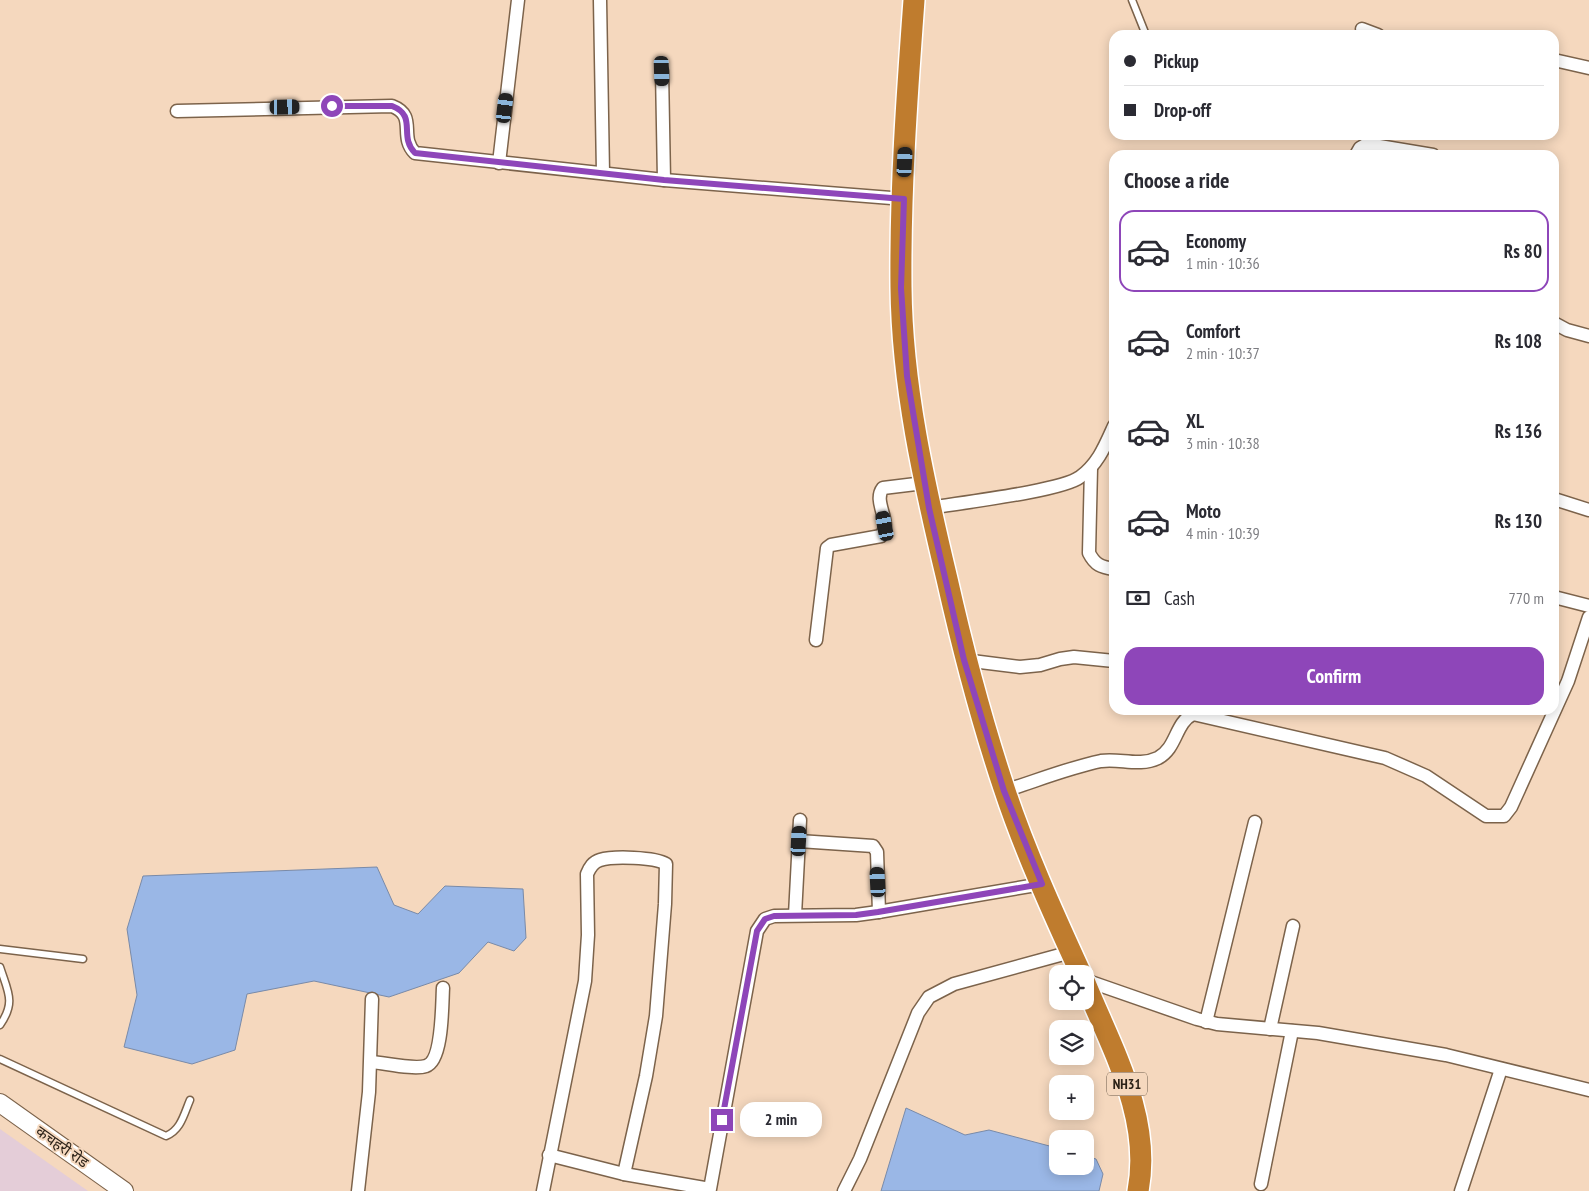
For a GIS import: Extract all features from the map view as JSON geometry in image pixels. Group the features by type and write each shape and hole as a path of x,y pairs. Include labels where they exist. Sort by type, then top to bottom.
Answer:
{"highway":[{"path":"914,0 901,288 907,376 924,483 964,660 1004,791 1077,965"},
{"name":"NH31","path":"1094,1004 1125,1079 1135,1111 1142,1152 1138,1191"}],"main road":[{"name":"कचहरी रोड","path":"0,1103 124,1191"}],"street":[{"path":"499,163 518,0"},
{"path":"600,0 603,174"},
{"path":"1559,61 1589,68"},
{"path":"662,71 664,180"},
{"path":"177,111 392,106 401,109 406,115 409,147 415,153 664,180 904,199"},
{"path":"1359,150 1367,144 1402,150"},
{"path":"1559,326 1566,330 1589,336"},
{"path":"929,508 1066,484 1091,468 1098,459 1109,436"},
{"path":"1091,468 1089,553 1093,562 1101,567 1109,568"},
{"path":"816,640 827,548 831,545 881,536 885,532 879,496 883,488 924,483"},
{"path":"1559,501 1589,510"},
{"path":"1559,598 1589,606"},
{"path":"1559,693 1589,617"},
{"path":"964,660 1020,667 1040,665 1074,657 1109,660"},
{"path":"1004,791 1102,761 1137,763 1157,758 1167,752 1187,718 1192,715"},
{"path":"1197,715 1384,758 1426,776 1486,816 1494,818 1504,816 1511,807 1550,715"},
{"path":"795,916 800,820"},
{"path":"1206,1022 1255,822"},
{"path":"799,841 872,846 877,852 879,912"},
{"path":"543,1191 585,981 588,935 587,874 591,866 599,860 660,860 666,864 666,873 656,1016 646,1076 624,1174"},
{"path":"549,1155 624,1174 711,1190 757,931 765,919 774,916 856,915 1042,884"},
{"path":"1270,1029 1293,926"},
{"path":"844,1191 860,1159 918,1013 930,997 954,984 1071,952"},
{"path":"1094,985 1206,1022 1337,1036 1446,1055 1589,1090"},
{"path":"372,1062 415,1066 426,1066 432,1062 439,1042 443,988"},
{"path":"358,1191 372,1062 372,999"},
{"path":"1261,1184 1292,1031"},
{"path":"1461,1191 1501,1069"}],"lane":[{"path":"1132,0 1144,30"},
{"path":"0,949 82,959"},
{"path":"0,967 11,1001 9,1009 0,1025"},
{"path":"0,1059 166,1136 173,1133 180,1125 190,1100"}],"shaded area":[{"path":"0,1129 88,1191 0,1191"}],"water":[{"path":"377,867 394,905 418,914 445,886 523,889 526,938 514,951 488,942 459,973 389,997 314,981 247,994 235,1050 192,1064 124,1047 137,995 127,929 143,876"},
{"path":"906,1108 965,1135 989,1130 1049,1146 1049,1175 1094,1175 1094,1158 1103,1174 1099,1191 881,1191"}],"route":[{"path":"332,106 382,105 401,109 406,115 409,147 415,153 664,180 904,199 901,288 907,376 914,429 929,508 964,660 1004,791 1042,884 856,915 774,916 765,919 757,931 722,1120"}]}
